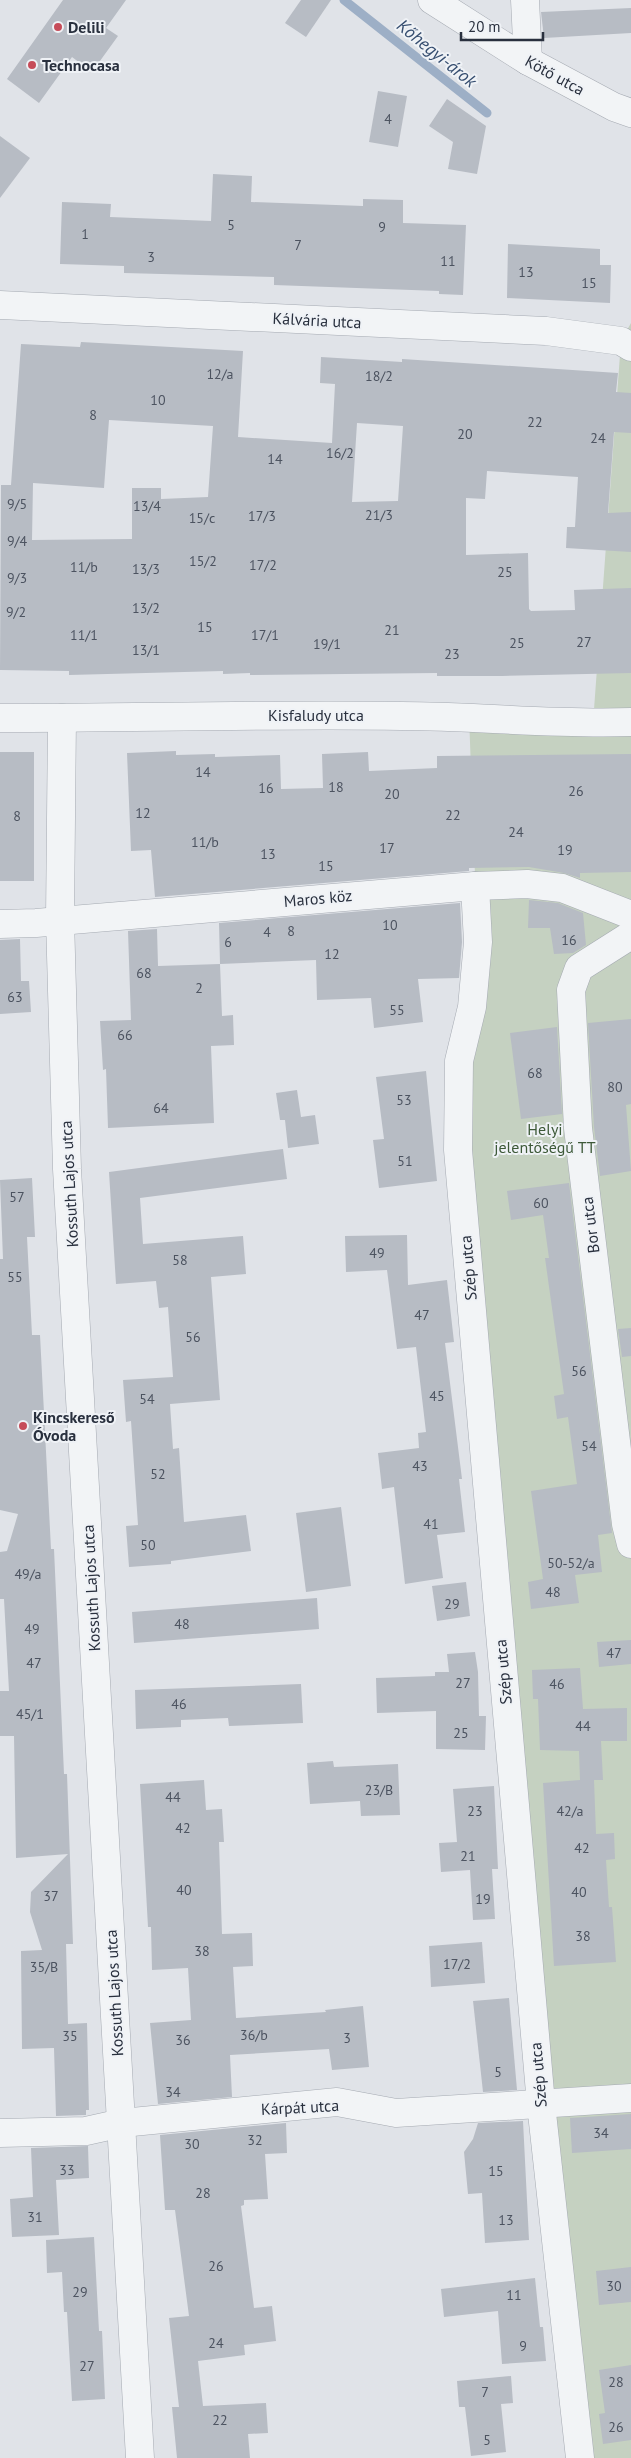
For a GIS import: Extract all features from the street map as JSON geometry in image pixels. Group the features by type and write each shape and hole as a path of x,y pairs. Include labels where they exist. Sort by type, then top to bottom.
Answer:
{"street":[{"name":"Kötő utca","path":"432,0 528,61 614,107 631,113"},
{"path":"525,0 528,61"},
{"name":"Kálvária utca","path":"0,306 546,331 621,341 631,347"},
{"name":"Kisfaludy utca","path":"0,718 291,714 469,716 593,724 631,722"},
{"name":"Kossuth Lajos utca","path":"62,718 60,919 68,1179 140,2458"},
{"name":"Maros köz","path":"0,924 475,886 527,884 562,888 631,915"},
{"name":"Szép utca","path":"475,886 478,942 472,1008 459,1061 458,1150 541,2104 580,2458"},
{"name":"Bor utca","path":"631,934 579,968 571,990 578,1128 626,1524 631,1544"},
{"name":"Kárpát utca","path":"0,2133 86,2131 122,2123 337,2102 396,2113 631,2098"}],"green space":[{"name":"Helyi jelentőségű TT","path":"631,323 631,2458 580,2458 458,1150 476,901 469,716 593,723 621,341"}],"building":[{"path":"63,0 126,0 106,28 118,36 92,72 72,57 39,103 7,79"},
{"path":"301,0 331,0 306,37 285,23"},
{"path":"631,8 631,33 544,38 541,12"},
{"path":"378,91 407,96 398,147 369,142"},
{"path":"447,99 486,126 477,174 448,169 453,142 429,126"},
{"path":"0,136 30,158 0,198"},
{"path":"213,174 252,176 251,202 363,206 363,199 403,200 403,223 466,225 463,295 439,294 439,291 274,285 274,277 124,273 124,266 60,264 62,202 111,204 110,217 211,221"},
{"path":"508,244 600,249 600,265 611,265 610,303 507,298"},
{"path":"81,342 243,351 238,437 332,443 335,384 320,383 321,357 402,362 402,359 618,373 616,392 631,393 631,433 614,432 608,513 631,512 631,552 566,548 567,527 575,527 578,477 487,471 485,499 466,498 466,555 528,553 529,609 531,611 575,610 574,590 631,588 631,673 437,676 437,673 250,675 250,673 223,674 223,671 69,675 69,671 0,670 1,485 11,485 21,344 80,347","holes":["109,420 213,426 208,497 161,499 161,488 132,488 132,539 32,540 33,483 104,488","357,423 403,426 398,501 352,502"]},
{"path":"176,751 176,755 215,754 215,757 280,755 281,789 323,788 322,754 368,752 369,771 437,768 437,756 631,754 631,872 580,873 580,878 564,873 529,867 469,868 469,871 155,897 151,850 131,851 127,753"},
{"path":"0,752 34,752 34,881 0,881"},
{"path":"529,900 558,903 583,913 586,945 573,953 554,954 550,928 528,928"},
{"path":"460,903 462,942 459,978 418,979 423,1022 374,1028 371,998 317,1000 316,960 220,964 219,923"},
{"path":"157,929 158,966 220,964 222,1016 233,1015 234,1045 211,1046 214,1123 108,1128 106,1069 103,1070 100,1021 131,1020 128,931"},
{"path":"20,939 21,981 29,981 31,1012 0,1014 0,940"},
{"path":"631,1019 631,1104 626,1105 631,1171 600,1176 594,1127 588,1023"},
{"path":"557,1027 562,1114 521,1119 510,1033"},
{"path":"426,1071 437,1181 379,1188 373,1140 384,1139 376,1077"},
{"path":"297,1090 301,1117 315,1115 319,1144 288,1148 285,1120 280,1120 276,1093"},
{"path":"283,1149 287,1179 140,1198 143,1244 243,1236 246,1274 211,1277 220,1400 170,1404 173,1449 179,1448 184,1522 246,1515 251,1551 171,1561 171,1564 129,1567 126,1526 138,1525 131,1421 126,1422 123,1380 173,1377 168,1307 159,1308 156,1281 116,1284 109,1172"},
{"path":"32,1178 35,1237 27,1237 32,1335 40,1335 51,1549 54,1549 64,1774 67,1774 73,1944 66,1944 68,2024 87,2023 89,2110 86,2110 86,2115 56,2116 54,2048 22,2049 21,1951 42,1950 30,1912 31,1892 68,1854 16,1858 14,1736 0,1736 0,1691 9,1691 4,1599 0,1599 0,1552 7,1551 18,1514 0,1510 0,1259 3,1259 0,1180"},
{"path":"569,1183 612,1533 598,1535 602,1572 575,1575 579,1603 531,1609 528,1582 543,1579 531,1491 577,1484 568,1417 557,1419 554,1396 564,1394 545,1258 549,1258 543,1215 511,1220 507,1191"},
{"path":"407,1235 408,1285 447,1280 454,1342 445,1343 462,1479 459,1479 465,1532 437,1535 443,1578 405,1584 394,1487 382,1489 378,1453 419,1448 418,1433 426,1432 416,1347 397,1349 387,1270 346,1272 345,1236"},
{"path":"631,1328 631,1356 622,1357 618,1329"},
{"path":"341,1507 351,1586 306,1592 296,1513"},
{"path":"466,1582 470,1616 437,1621 432,1586"},
{"path":"317,1598 319,1629 134,1643 132,1612"},
{"path":"631,1640 631,1664 599,1667 597,1642"},
{"path":"475,1652 478,1672 479,1716 486,1716 485,1750 436,1749 436,1711 377,1713 376,1678 435,1676 435,1672 449,1672 447,1654"},
{"path":"580,1668 583,1709 627,1708 627,1741 601,1741 603,1780 594,1780 596,1834 614,1833 615,1859 606,1860 609,1907 612,1907 616,1962 554,1966 543,1783 580,1780 579,1751 540,1750 538,1699 533,1699 532,1670"},
{"path":"301,1684 303,1723 229,1726 228,1718 181,1720 181,1727 136,1729 135,1690"},
{"path":"333,1761 334,1767 398,1764 400,1815 361,1816 360,1801 310,1804 307,1763"},
{"path":"204,1780 206,1810 222,1809 224,1842 219,1842 222,1934 252,1933 253,1966 233,1967 236,2018 326,2012 325,2010 363,2006 369,2067 332,2070 329,2049 230,2055 232,2097 158,2104 150,2023 191,2020 188,1968 152,1970 151,1927 148,1927 140,1784"},
{"path":"494,1786 498,1869 492,1869 495,1919 473,1920 470,1870 441,1872 439,1843 457,1842 453,1789"},
{"path":"482,1942 485,1983 431,1987 429,1946"},
{"path":"509,1998 517,2090 483,2092 473,2001"},
{"path":"631,2114 631,2149 572,2153 570,2118"},
{"path":"523,2121 529,2240 485,2243 482,2193 468,2194 464,2152 473,2139 478,2123"},
{"path":"286,2123 287,2153 265,2154 268,2199 244,2200 244,2205 241,2206 254,2308 272,2306 276,2341 244,2345 245,2355 198,2361 203,2406 266,2403 268,2433 248,2434 250,2458 177,2458 172,2407 179,2407 169,2318 189,2316 175,2210 165,2210 160,2135"},
{"path":"88,2146 89,2178 56,2180 59,2235 12,2237 10,2199 33,2197 31,2148"},
{"path":"94,2237 99,2331 102,2331 105,2399 72,2401 67,2312 64,2312 62,2272 47,2273 46,2240"},
{"path":"631,2267 631,2302 599,2305 596,2271"},
{"path":"535,2278 546,2361 502,2364 498,2311 444,2317 441,2289"},
{"path":"631,2365 631,2440 603,2444 599,2414 605,2413 599,2370"},
{"path":"511,2376 513,2403 501,2404 506,2452 471,2456 465,2407 459,2407 457,2381"}],"waterway":[{"name":"Kőhegyi-árok","path":"344,0 487,113"}],"place":[{"name":"Delili","path":"58,27"},
{"name":"Technocasa","path":"32,65"},
{"name":"Kincskereső Óvoda","path":"23,1426"}]}
